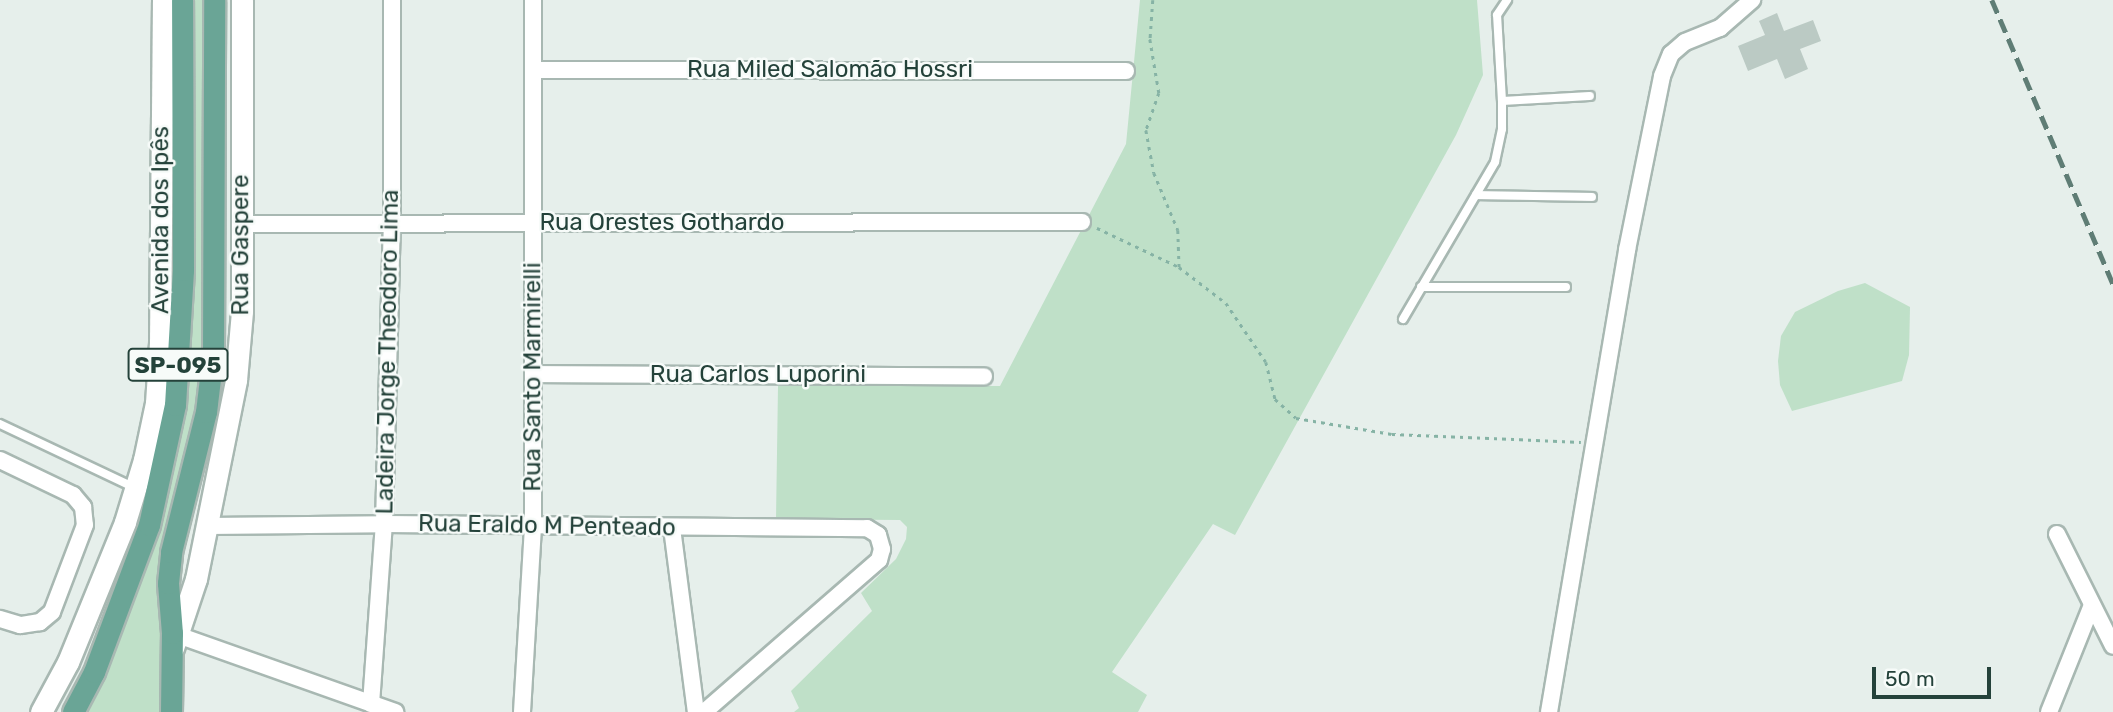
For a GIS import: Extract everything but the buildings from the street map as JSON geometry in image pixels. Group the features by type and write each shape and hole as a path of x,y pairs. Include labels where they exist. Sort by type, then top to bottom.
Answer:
{"main road":[{"name":"SP-095","path":"73,712 99,659 149,525 175,405 183,271 182,0"},
{"name":"SP-095","path":"172,712 174,639 168,583 171,552 174,529 189,487 206,412 213,353 214,0"}],"street":[{"name":"Avenida dos Ipês","path":"41,712 68,663 86,621 135,488 156,403 160,343 163,0"},
{"name":"Rua Gaspere","path":"174,639 196,579 236,380 242,311 242,0"},
{"name":"Ladeira Jorge Theodoro Lima","path":"371,704 384,524 392,224 392,0"},
{"name":"Rua Santo Marmirelli","path":"522,712 533,527 533,0"},
{"path":"1549,712 1627,250 1662,75 1671,54 1685,42 1720,28 1752,0"},
{"name":"Rua Miled Salomão Hossri","path":"533,70 1126,71"},
{"name":"Rua Orestes Gothardo","path":"241,224 1082,222"},
{"name":"Rua Carlos Luporini","path":"533,374 984,376"},
{"path":"0,460 73,495 83,507 85,525 52,612 40,622 20,625 0,619"},
{"name":"Rua Eraldo M Penteado","path":"207,526 384,524 867,528 881,541 879,560 704,712"},
{"path":"672,528 696,712"},
{"path":"2057,534 2113,646"},
{"path":"2049,712 2092,605"},
{"path":"174,639 395,712"}],"lane":[{"path":"1403,319 1495,162 1502,129 1503,101 1497,15 1507,0"},
{"path":"1503,101 1590,96"},
{"path":"1476,195 1592,197"},
{"path":"1421,287 1566,287"},
{"path":"0,424 135,488"}],"path":[{"path":"1153,0 1150,40 1159,93 1146,131 1154,173 1178,230 1179,267"},
{"path":"1082,222 1179,267 1226,303 1265,362 1275,399 1296,418 1392,433 1594,443"}],"green space":[{"path":"192,0 204,0 202,374 180,482 162,539 159,712 85,712 109,663 145,569 172,481 180,442 191,327"},
{"path":"1140,0 1477,0 1483,75 1456,135 1235,535 1213,524 1112,672 1147,695 1138,712 794,712 799,708 791,691 872,611 861,593 896,559 906,539 907,527 900,520 776,519 778,386 1000,386 1126,144"},
{"path":"1865,283 1910,307 1909,355 1902,381 1792,411 1780,385 1778,361 1781,336 1795,312 1838,291"}],"railway":[{"path":"1992,0 2113,284"}]}
